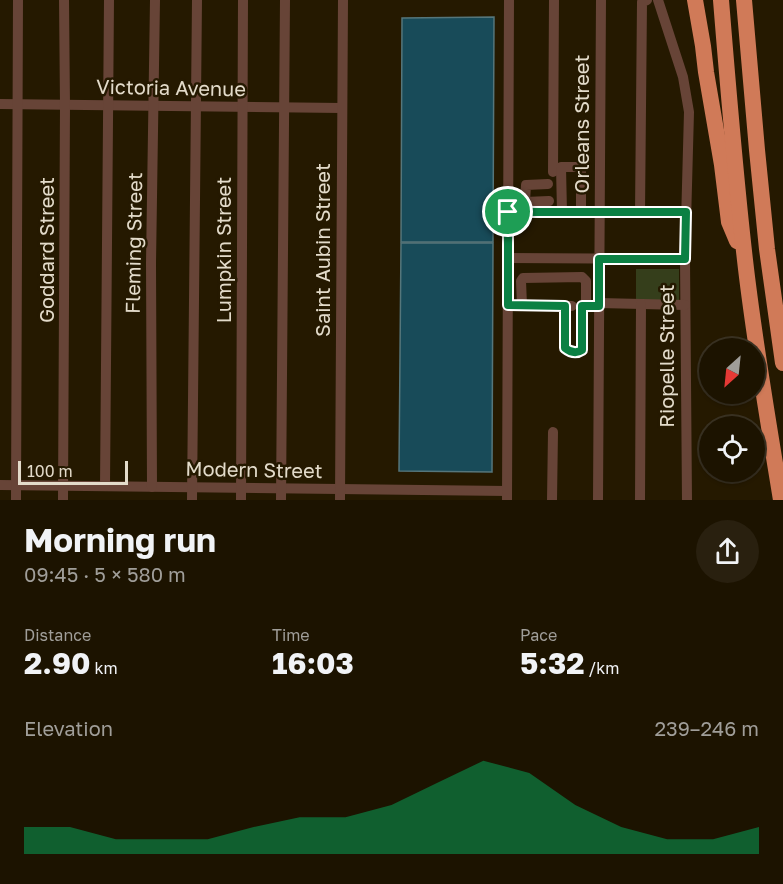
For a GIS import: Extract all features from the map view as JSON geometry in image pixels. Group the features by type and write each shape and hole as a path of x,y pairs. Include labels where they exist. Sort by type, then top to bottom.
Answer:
{"highway":[{"path":"688,0 706,72 729,222 745,262"},
{"path":"695,0 704,46 706,72"},
{"path":"721,0 745,262 780,493"},
{"path":"745,7 756,150 783,363"}],"street":[{"path":"16,500 18,0"},
{"name":"Goddard Street","path":"63,500 64,0"},
{"path":"105,486 109,0"},
{"name":"Fleming Street","path":"152,487 151,263 155,0"},
{"path":"192,500 197,0"},
{"name":"Lumpkin Street","path":"241,500 243,0"},
{"path":"282,500 285,0"},
{"name":"Saint Aubin Street","path":"340,494 343,0"},
{"path":"507,495 509,0"},
{"path":"553,172 554,0"},
{"name":"Orleans Street","path":"598,500 601,0"},
{"path":"640,212 642,2 647,0"},
{"name":"Riopelle Street","path":"658,0 683,77 690,123 685,259 687,500"},
{"name":"Victoria Avenue","path":"0,104 342,108"},
{"path":"562,212 561,167 581,167 581,212"},
{"path":"524,207 526,185 548,184"},
{"path":"508,212 549,201"},
{"path":"524,207 562,212 686,212"},
{"path":"508,258 685,259"},
{"path":"522,305 521,281 523,278 582,277 586,281 582,350 579,352 570,352 565,348 565,306"},
{"path":"640,500 641,304"},
{"path":"508,305 685,305"},
{"path":"552,500 553,432"},
{"name":"Modern Street","path":"0,485 282,488 340,494 507,495"}],"green space":[{"path":"636,269 679,269 679,304 636,304"}],"water":[{"path":"494,17 493,242 401,242 402,18"},
{"path":"401,243 493,243 492,472 399,471"}],"route":[{"path":"508,212 686,212 685,259 599,259 599,306 582,306 582,350 570,352 565,348 565,306 508,305 508,212"}]}
